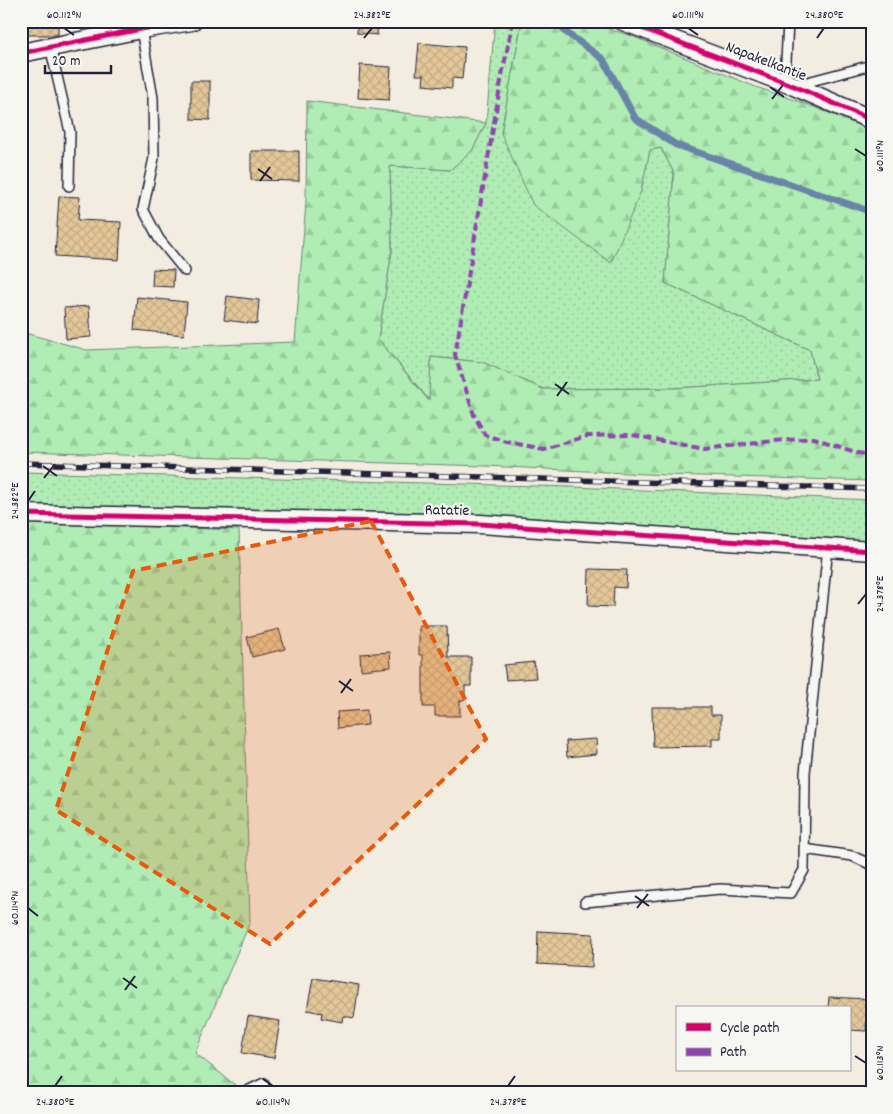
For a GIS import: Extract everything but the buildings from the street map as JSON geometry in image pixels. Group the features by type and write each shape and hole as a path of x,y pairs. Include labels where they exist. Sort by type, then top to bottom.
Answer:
{"street":[{"path":"21,53 50,46 192,21"},
{"name":"Napakelkantie","path":"625,22 789,84 872,120"},
{"name":"Ratatie","path":"21,514 480,524 872,551"}],"lane":[{"path":"788,21 789,84 872,65"},
{"path":"141,29 153,98 154,158 143,209 159,239 184,271"},
{"path":"50,46 70,132 69,186"},
{"path":"585,902 720,889 791,893 804,870 805,772 828,547"},
{"path":"804,849 852,856 872,865"},
{"path":"242,1093 264,1083"}],"highlighted area":[{"path":"371,521 486,739 270,944 56,810 133,571"}],"green space":[{"path":"495,21 522,21 501,133 641,191 650,150 661,148 674,173 665,283 810,350 817,379 677,388 543,389 482,362 431,357 430,401 378,339 392,250 390,166 450,170 472,151 486,123"},
{"path":"522,21 582,21 632,36 756,87 801,102 872,130 872,481 666,475 486,466 21,452 21,332 87,350 295,342 306,202 307,101 486,123 472,151 450,170 390,166 392,250 378,339 429,401 431,357 482,362 543,389 677,388 817,379 810,350 665,283 674,173 661,148 650,150 641,191 611,263 533,205 501,133"},
{"path":"21,472 573,487 872,500 872,546 21,511"},
{"path":"21,522 239,530 250,922 195,1053 245,1093 21,1093"}],"waterway":[{"path":"561,21 564,31 603,59 635,118 676,145 872,212"}],"railway":[{"path":"21,463 872,489"}],"marked path":[{"path":"513,21 502,75 455,355 474,415 485,435 507,442 544,449 587,436 632,435 704,449 814,438 858,453 872,455"}],"cycle path":[{"path":"21,53 141,29 192,21"},
{"path":"623,21 794,86 872,120"},
{"path":"21,514 480,524 872,551"}]}
